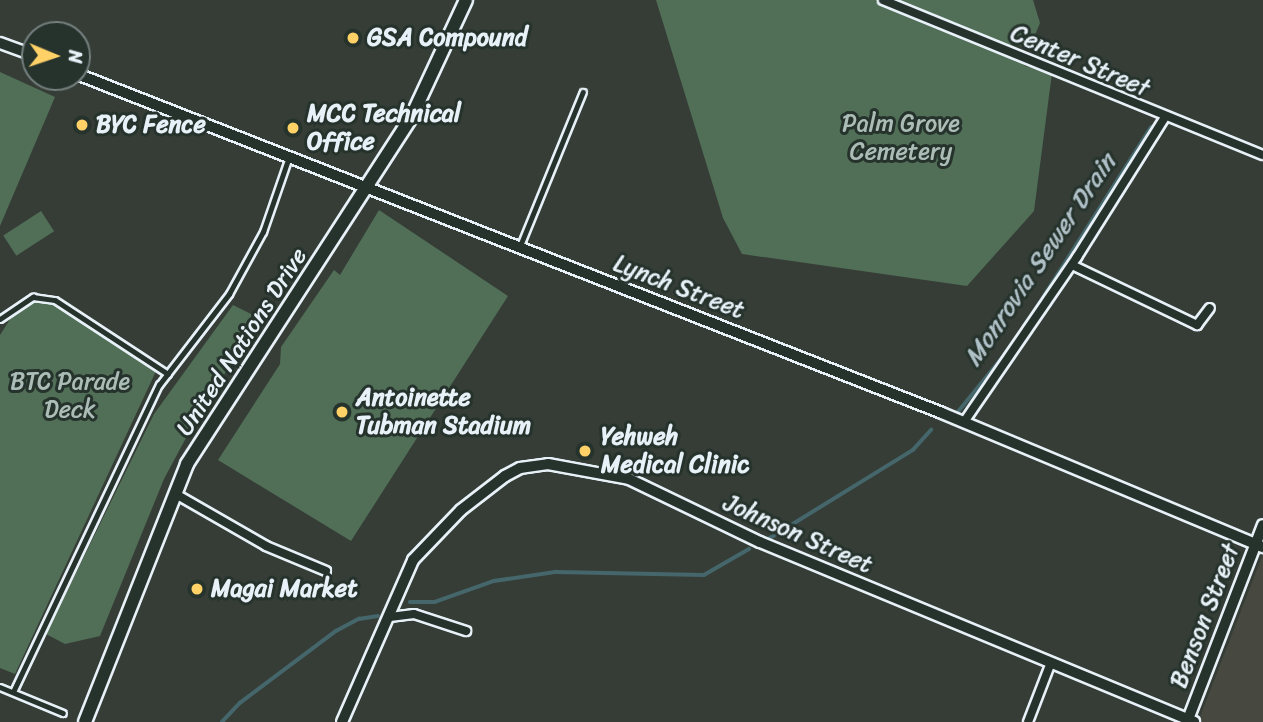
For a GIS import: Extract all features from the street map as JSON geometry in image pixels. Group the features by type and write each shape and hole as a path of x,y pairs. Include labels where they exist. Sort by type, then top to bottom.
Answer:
{"main road":[{"name":"United Nations Drive","path":"85,722 187,464 370,186 427,89 466,0"}],"street":[{"name":"Center Street","path":"883,0 1263,155"},
{"path":"0,43 21,51"},
{"name":"Lynch Street","path":"91,79 370,186 964,422 1259,545"},
{"path":"964,422 1072,265 1165,117"},
{"path":"1072,265 1197,325 1210,308"},
{"name":"Johnson Street","path":"342,722 413,560 461,510 520,468 548,464 629,479 760,542 1049,665 1189,721"},
{"path":"174,493 266,547 327,571"},
{"name":"Benson Street","path":"1189,721 1259,545 1263,525"},
{"path":"390,617 414,614 466,631"},
{"path":"1028,722 1049,665"}],"lane":[{"path":"519,246 583,92"},
{"path":"13,692 168,374 229,294 263,232 289,155"},
{"path":"0,319 33,297 55,300 168,374"},
{"path":"0,687 63,713"}],"shaded area":[{"path":"1263,554 1263,722 1198,722"}],"green space":[{"name":"Palm Grove Cemetery","path":"656,0 1033,0 1040,23 1029,49 1011,42 1010,51 1025,66 1052,73 1034,211 967,286 742,254 723,218"},
{"path":"0,72 21,82 21,91 42,91 55,97 0,226"},
{"name":"Antoinette Tubman Stadium","path":"379,210 508,296 351,541 218,460 280,364 281,347 334,270 340,275"},
{"path":"41,211 54,231 16,256 3,236"},
{"name":"BTC Parade Deck","path":"30,299 50,300 157,369 15,674 0,668 0,335 19,305"},
{"path":"233,305 261,319 202,408 164,479 100,636 65,644 46,634 154,414"}],"waterway":[{"name":"Monrovia Sewer Drain","path":"1023,329 1151,127"},
{"name":"Monrovia Sewer Drain","path":"957,413 1015,342"},
{"name":"Monrovia Sewer Drain","path":"770,538 913,450 931,430"},
{"name":"Monrovia Sewer Drain","path":"410,602 435,602 494,581 556,572 704,575 749,549"},
{"name":"Monrovia Sewer Drain","path":"222,722 240,703 336,631 359,619 378,616"}],"place":[{"name":"GSA Compound","path":"353,38"},
{"name":"BYC Fence","path":"82,125"},
{"name":"MCC Technical Office","path":"293,128"},
{"name":"Antoinette Tubman Stadium","path":"342,412"},
{"name":"Yehweh Medical Clinic","path":"585,451"},
{"name":"Magai Market","path":"197,589"}]}
